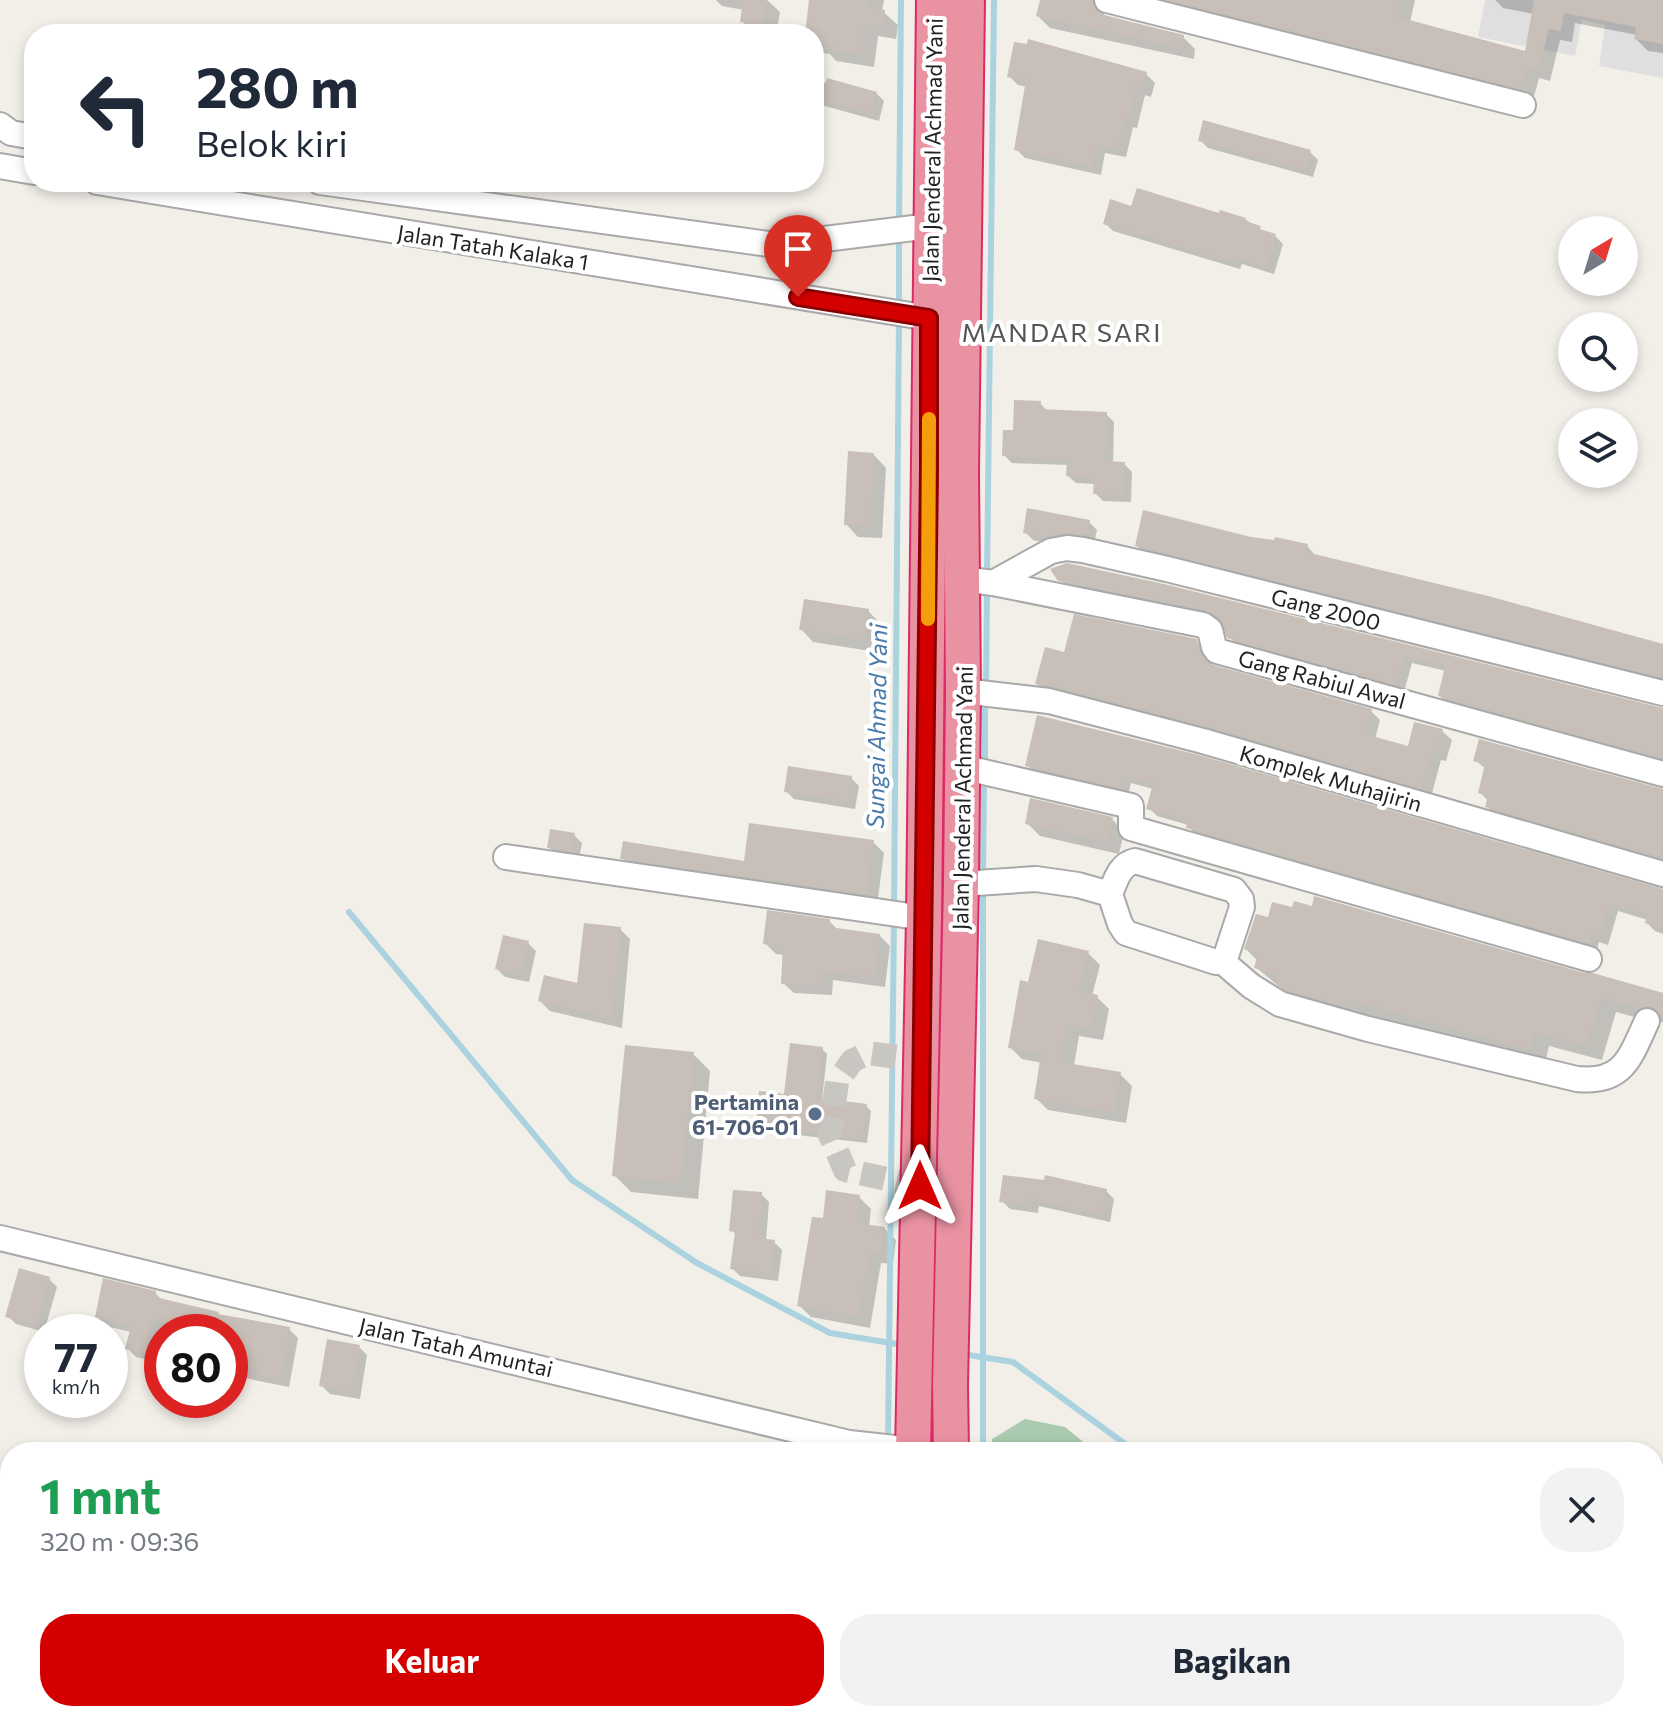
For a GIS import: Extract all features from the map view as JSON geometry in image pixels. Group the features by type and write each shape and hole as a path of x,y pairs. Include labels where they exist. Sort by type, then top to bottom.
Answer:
{"highway":[{"name":"Jalan Jenderal Achmad Yani","path":"934,0 921,228 909,315 945,472 978,581 976,770 980,882 953,1285 951,1442"},
{"name":"Jalan Jenderal Achmad Yani","path":"901,1442 914,1373 920,1186 902,915 945,472 967,0"}],"street":[{"path":"1107,0 1523,105"},
{"path":"0,125 11,133 24,135"},
{"path":"0,166 24,170"},
{"name":"Jalan Tatah Kalaka 1","path":"158,192 909,315"},
{"path":"392,192 776,245 921,228"},
{"name":"Gang 2000","path":"978,581 1051,551 1067,548 1083,550 1663,693"},
{"name":"Gang Rabiul Awal","path":"978,581 1203,625 1210,630 1217,651 1663,774"},
{"name":"Komplek Muhajirin","path":"979,693 1049,701 1203,741 1663,874"},
{"path":"976,770 1131,806 1131,828 1589,959"},
{"path":"506,857 902,915"},
{"path":"1223,962 1242,907 1241,899 1234,890 1146,862 1127,863 1110,894 1126,933 1223,962 1251,986 1280,1004 1368,1029 1592,1081 1611,1077 1628,1063 1647,1021"},
{"path":"980,882 1036,879 1078,885 1110,894"},
{"name":"Jalan Tatah Amuntai","path":"0,1238 845,1442"}],"shaded area":[{"path":"1485,0 1663,0 1663,78 1599,66 1605,25 1582,20 1575,56 1478,37"}],"green space":[{"path":"1025,1419 1065,1427 1084,1442 992,1442 992,1439"}],"building":[{"path":"743,0 767,0 763,24 740,22"},
{"path":"809,0 867,0 866,7 885,10 884,26 865,24 861,54 824,48 824,24 806,24"},
{"path":"1040,0 1092,0 1096,10 1103,15 1184,35 1183,49 1036,16"},
{"path":"1168,0 1401,0 1398,17 1525,51 1534,0 1663,0 1663,44 1634,39 1636,27 1564,13 1561,31 1549,29 1538,70 1527,67 1521,89"},
{"path":"1028,39 1147,72 1142,89 1136,87 1129,120 1124,119 1117,149 1097,145 1092,167 1014,150 1026,80 1007,77 1014,42 1027,44"},
{"path":"827,78 877,92 871,114 824,101"},
{"path":"1203,120 1311,150 1305,170 1198,141"},
{"path":"1137,188 1246,218 1245,221 1261,226 1260,229 1276,234 1266,267 1234,258 1233,263 1103,224 1110,199 1131,206"},
{"path":"1014,400 1041,401 1040,409 1107,412 1106,461 1125,462 1123,495 1093,494 1094,478 1066,476 1067,459 1002,456 1003,430 1013,430"},
{"path":"848,451 874,453 871,526 844,525"},
{"path":"1027,508 1090,520 1087,535 1065,533 1045,537 1023,533"},
{"path":"1143,510 1251,537 1274,540 1275,537 1308,544 1306,552 1488,596 1663,644 1663,678 1135,546"},
{"path":"1067,563 1164,584 1663,708 1663,758 1438,696 1445,666 1404,656 1396,685 1227,638 1219,619 1207,610 1058,581 1050,569"},
{"path":"804,599 869,609 865,640 799,630"},
{"path":"1074,614 1197,639 1202,656 1213,665 1372,709 1365,734 1408,746 1414,722 1443,729 1437,753 1431,752 1422,789 1207,726 1035,684 1045,647 1064,652"},
{"path":"1037,715 1199,755 1663,889 1663,929 1645,923 1647,915 1609,904 1599,938 1591,935 1588,943 1186,828 1188,820 1146,809 1153,784 1123,776 1119,788 1025,766"},
{"path":"1479,739 1663,789 1663,844 1659,857 1485,807 1488,796 1478,793 1485,764 1473,761"},
{"path":"788,766 852,776 848,802 784,792"},
{"path":"1030,798 1113,817 1107,842 1025,824"},
{"path":"749,823 874,840 866,894 620,859 623,841 744,861"},
{"path":"550,829 575,833 571,851 547,848"},
{"path":"1314,896 1663,993 1663,1015 1652,1007 1639,1008 1601,998 1587,1046 1534,1032 1530,1050 1352,1001 1350,1008 1286,990 1274,982 1276,974 1254,968 1258,953 1244,949 1256,914 1268,917 1272,902 1292,907 1294,901 1312,906"},
{"path":"767,910 830,919 829,927 880,934 875,977 823,971 822,985 781,984 783,947 763,944"},
{"path":"584,923 621,927 612,1019 538,1001 544,975 577,983"},
{"path":"503,935 529,941 521,975 495,969"},
{"path":"1038,939 1089,951 1079,991 1098,995 1092,1029 1067,1025 1061,1062 1121,1072 1114,1112 1034,1099 1041,1054 1008,1048 1020,980 1028,982"},
{"path":"790,1043 823,1047 818,1098 867,1104 863,1139 756,1127 759,1091 784,1094"},
{"path":"625,1045 694,1052 681,1183 612,1176"},
{"path":"1003,1175 1044,1180 1045,1175 1107,1189 1102,1215 1031,1199 1030,1206 999,1202"},
{"path":"733,1190 762,1192 759,1238 775,1240 770,1274 730,1269 735,1232 729,1231"},
{"path":"826,1190 860,1195 857,1223 885,1227 881,1253 870,1252 858,1317 797,1306 812,1217 823,1218"},
{"path":"19,1268 50,1277 39,1314 24,1314 24,1323 5,1317"},
{"path":"103,1278 156,1291 155,1297 219,1312 144,1314 144,1353 128,1350 131,1326 128,1325 128,1314 96,1314"},
{"path":"248,1319 290,1327 281,1379 248,1373"},
{"path":"327,1339 360,1345 352,1392 319,1386"}],"waterway":[{"name":"Sungai Ahmad Yani","path":"899,224 901,0"},
{"name":"Sungai Ahmad Yani","path":"987,576 994,0"},
{"name":"Sungai Ahmad Yani","path":"899,236 899,308"},
{"name":"Sungai Ahmad Yani","path":"894,908 899,320"},
{"name":"Sungai Ahmad Yani","path":"986,688 987,588"},
{"name":"Sungai Ahmad Yani","path":"985,700 985,764"},
{"name":"Sungai Ahmad Yani","path":"983,876 984,780"},
{"name":"Sungai Ahmad Yani","path":"983,888 983,1442"},
{"path":"349,912 572,1180 697,1263 830,1333 903,1345"},
{"name":"Sungai Ahmad Yani","path":"888,1440 894,920"},
{"path":"962,1354 1013,1362 1122,1442"}],"tunnel":[{"path":"920,1060 868,1053 852,1061 837,1082 830,1135 845,1170 920,1186"}],"slow traffic":[{"path":"928,619 929,419"}],"place":[{"name":"Pertamina 61-706-01","path":"815,1114"}],"district":[{"name":"MANDAR SARI","path":"1062,331"}],"route":[{"path":"798,297 929,318 920,1186"}]}
